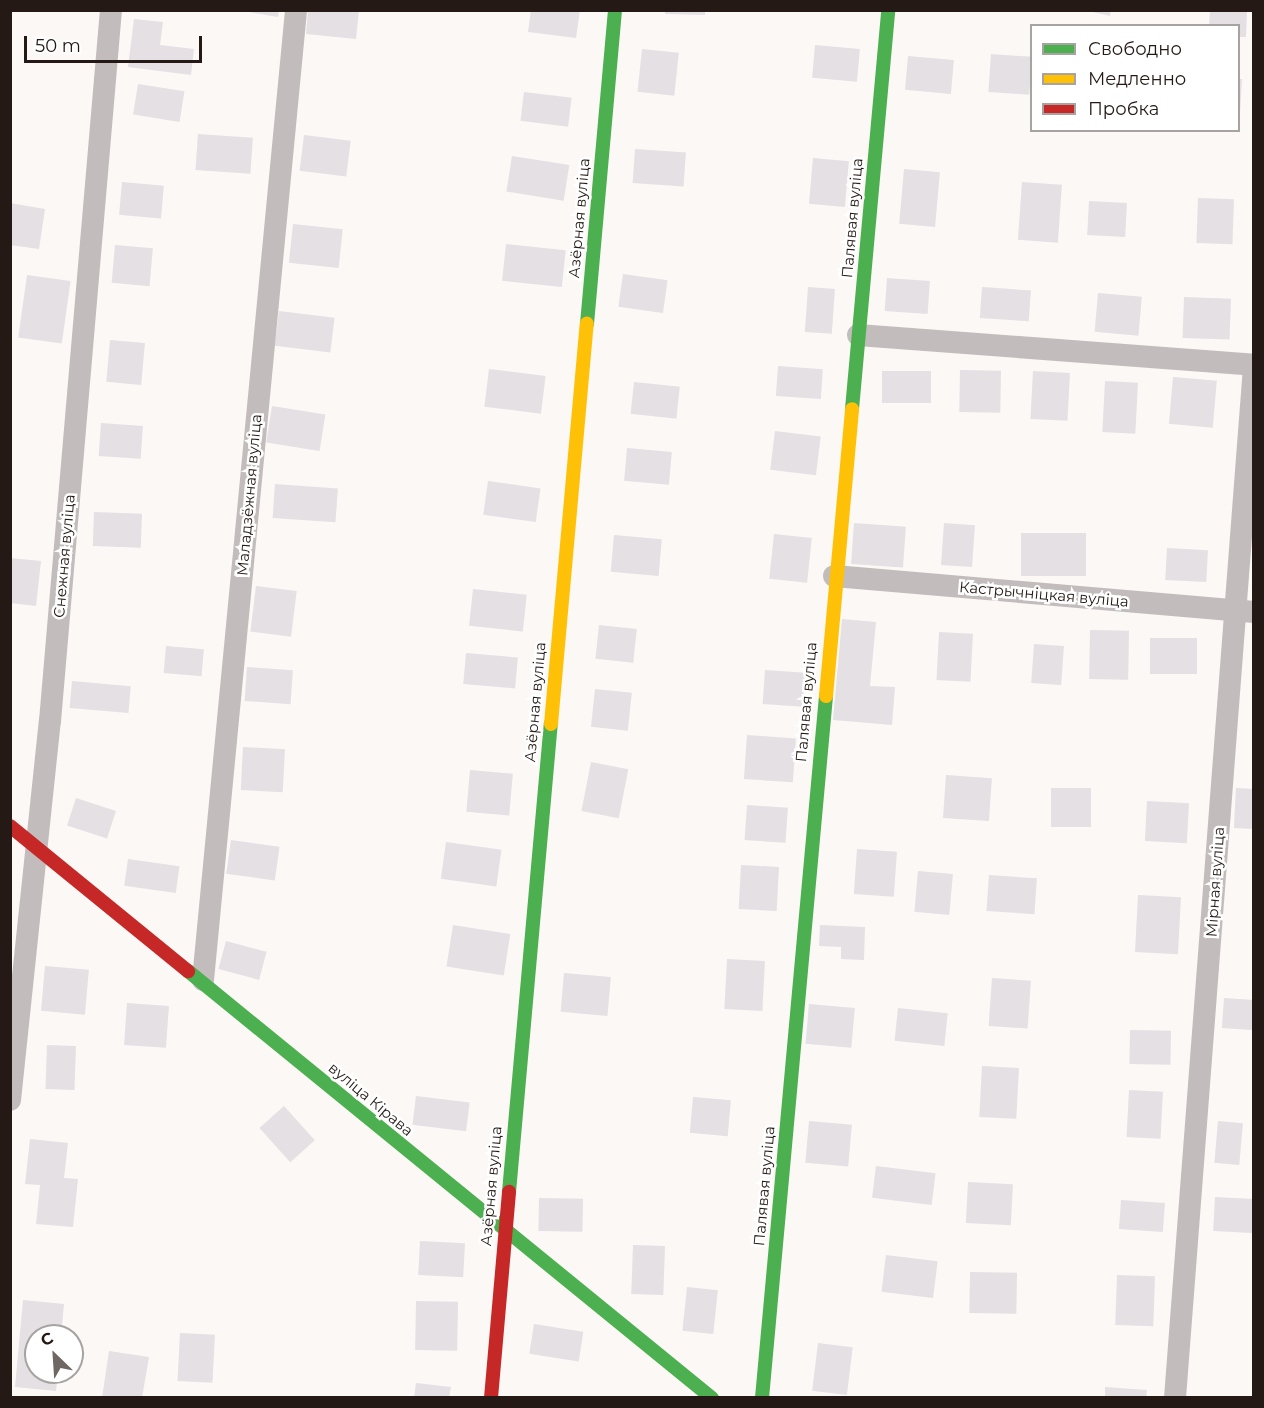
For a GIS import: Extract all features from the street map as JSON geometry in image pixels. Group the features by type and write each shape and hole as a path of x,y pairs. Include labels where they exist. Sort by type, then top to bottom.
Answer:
{"street":[{"name":"Снежная вуліца","path":"10,1100 111,10"},
{"name":"Маладзёжная вуліца","path":"203,980 297,10"},
{"name":"Азёрная вуліца","path":"491,1398 503,1230 615,10"},
{"name":"Палявая вуліца","path":"762,1398 834,576 888,10"},
{"path":"858,336 1254,366"},
{"name":"Мірная вуліца","path":"1175,1398 1245,612 1254,366"},
{"name":"Кастрычніцкая вуліца","path":"834,576 1245,612"},
{"name":"вуліца Кірава","path":"10,826 203,980 503,1230 712,1398"}],"building":[{"path":"237,10 279,10 278,17"},
{"path":"308,10 359,10 356,39 306,34"},
{"path":"531,10 580,10 576,38 528,32"},
{"path":"665,10 705,10 705,15 665,14"},
{"path":"1084,10 1111,10 1110,16"},
{"path":"1210,10 1247,10 1246,37 1240,37 1240,24 1209,24"},
{"path":"134,19 163,22 160,45 194,49 191,75 128,67"},
{"path":"815,45 860,49 857,82 812,78"},
{"path":"642,49 679,53 674,96 638,92"},
{"path":"991,54 1030,57 1029,95 988,92"},
{"path":"908,56 954,60 951,94 905,90"},
{"path":"1240,79 1242,79 1240,112"},
{"path":"138,84 184,91 180,122 133,115"},
{"path":"524,92 572,98 568,127 520,121"},
{"path":"198,134 253,138 250,174 195,170"},
{"path":"304,135 351,141 346,176 300,171"},
{"path":"635,149 686,153 684,186 633,183"},
{"path":"512,156 569,165 564,201 506,192"},
{"path":"813,158 849,161 845,207 809,204"},
{"path":"904,169 940,172 935,227 899,224"},
{"path":"122,182 164,186 161,219 119,215"},
{"path":"1022,182 1062,185 1058,243 1018,240"},
{"path":"1198,198 1234,199 1232,244 1196,243"},
{"path":"1089,201 1127,203 1125,237 1087,235"},
{"path":"10,203 45,209 39,249 10,245"},
{"path":"293,224 343,229 339,268 289,263"},
{"path":"506,244 566,250 562,287 502,281"},
{"path":"115,245 153,248 150,286 112,283"},
{"path":"623,274 668,280 663,313 618,307"},
{"path":"27,275 71,281 62,344 18,337"},
{"path":"887,278 930,281 928,314 885,311"},
{"path":"808,287 835,289 832,334 805,332"},
{"path":"982,287 1031,290 1029,321 980,318"},
{"path":"1098,293 1142,297 1138,336 1095,332"},
{"path":"1184,297 1231,299 1230,340 1183,338"},
{"path":"279,311 335,318 330,353 275,346"},
{"path":"110,340 145,343 141,385 106,382"},
{"path":"778,366 823,369 821,399 776,396"},
{"path":"489,369 546,376 541,414 484,407"},
{"path":"960,370 1001,371 1000,413 959,412"},
{"path":"882,371 931,371 931,403 882,403"},
{"path":"1033,371 1070,373 1067,421 1030,419"},
{"path":"1173,377 1217,381 1213,428 1169,424"},
{"path":"1105,381 1138,383 1135,434 1102,432"},
{"path":"634,382 680,387 676,419 631,414"},
{"path":"272,406 325,414 320,451 266,443"},
{"path":"101,423 143,426 141,459 99,456"},
{"path":"775,431 821,437 816,475 770,470"},
{"path":"627,448 672,452 669,485 624,481"},
{"path":"488,481 540,488 536,522 483,515"},
{"path":"275,484 338,488 335,522 273,518"},
{"path":"94,512 142,514 141,548 93,546"},
{"path":"854,523 906,527 903,568 851,564"},
{"path":"944,523 975,525 972,567 941,565"},
{"path":"1021,533 1086,533 1086,576 1021,576"},
{"path":"774,534 812,538 807,583 769,579"},
{"path":"614,535 662,539 659,576 611,572"},
{"path":"1167,548 1208,550 1206,582 1165,580"},
{"path":"10,558 41,561 36,606 10,603"},
{"path":"256,586 297,591 291,637 250,632"},
{"path":"473,589 527,595 523,631 469,626"},
{"path":"842,619 876,622 870,686 895,687 892,725 833,720"},
{"path":"599,625 637,629 633,663 595,659"},
{"path":"1090,630 1129,631 1128,680 1089,679"},
{"path":"939,632 973,634 970,682 936,680"},
{"path":"1150,638 1197,638 1197,674 1150,674"},
{"path":"1034,644 1064,646 1061,685 1031,683"},
{"path":"166,646 204,649 202,676 164,673"},
{"path":"466,653 518,658 515,688 463,684"},
{"path":"247,667 293,670 291,704 245,701"},
{"path":"765,670 805,673 803,707 763,704"},
{"path":"72,681 131,686 128,713 70,708"},
{"path":"595,689 632,693 628,731 591,727"},
{"path":"747,735 796,738 793,782 744,779"},
{"path":"243,747 285,749 283,792 241,790"},
{"path":"591,762 628,769 619,818 581,811"},
{"path":"470,770 513,774 509,816 466,812"},
{"path":"946,775 992,778 989,821 943,818"},
{"path":"1051,788 1091,788 1091,827 1051,827"},
{"path":"1236,788 1254,789 1252,829 1234,828"},
{"path":"76,798 116,811 107,839 67,826"},
{"path":"1147,801 1189,803 1187,843 1145,841"},
{"path":"747,805 788,808 785,843 745,840"},
{"path":"231,840 280,847 275,880 226,874"},
{"path":"446,842 501,850 496,886 441,879"},
{"path":"857,849 897,852 894,897 854,894"},
{"path":"128,859 179,866 176,893 124,886"},
{"path":"741,865 779,867 777,911 739,909"},
{"path":"918,871 953,874 949,915 914,912"},
{"path":"989,875 1037,878 1034,914 986,911"},
{"path":"1138,895 1181,897 1178,954 1135,952"},
{"path":"453,925 510,934 504,976 446,966"},
{"path":"820,925 865,927 864,960 841,959 841,947 819,946"},
{"path":"226,941 267,952 259,980 218,969"},
{"path":"727,959 765,961 762,1011 724,1009"},
{"path":"45,966 89,970 85,1015 41,1011"},
{"path":"564,973 611,977 607,1016 561,1012"},
{"path":"992,978 1031,981 1028,1029 989,1026"},
{"path":"1224,998 1254,1000 1252,1030 1222,1028"},
{"path":"127,1003 169,1006 166,1048 124,1045"},
{"path":"809,1004 855,1008 851,1048 806,1044"},
{"path":"898,1008 948,1013 944,1046 895,1041"},
{"path":"1130,1030 1171,1031 1170,1065 1129,1064"},
{"path":"47,1045 76,1046 74,1090 45,1089"},
{"path":"982,1066 1019,1068 1016,1119 979,1117"},
{"path":"1129,1090 1163,1092 1160,1139 1127,1137"},
{"path":"416,1096 470,1103 466,1131 412,1125"},
{"path":"693,1097 731,1100 728,1136 690,1133"},
{"path":"284,1106 315,1140 290,1162 259,1128"},
{"path":"809,1121 852,1125 848,1167 805,1163"},
{"path":"1218,1121 1243,1123 1239,1165 1214,1163"},
{"path":"30,1139 68,1143 64,1178 78,1179 73,1227 36,1224 40,1185 25,1184"},
{"path":"876,1166 936,1173 932,1205 872,1198"},
{"path":"968,1182 1013,1184 1011,1225 966,1223"},
{"path":"1215,1197 1254,1199 1252,1233 1213,1231"},
{"path":"539,1198 583,1199 582,1232 538,1231"},
{"path":"1121,1200 1165,1203 1163,1232 1119,1229"},
{"path":"420,1241 465,1243 463,1277 418,1275"},
{"path":"633,1245 665,1246 663,1295 631,1294"},
{"path":"886,1255 938,1261 933,1298 881,1292"},
{"path":"970,1272 1017,1273 1016,1314 969,1313"},
{"path":"1117,1275 1155,1276 1153,1326 1115,1325"},
{"path":"687,1287 718,1290 713,1334 682,1331"},
{"path":"23,1300 64,1304 62,1324 24,1324 24,1384 57,1384 56,1391 15,1387"},
{"path":"416,1301 458,1302 457,1351 415,1350"},
{"path":"534,1324 583,1332 579,1361 529,1354"},
{"path":"180,1333 215,1335 212,1383 177,1381"},
{"path":"818,1343 853,1347 847,1395 812,1391"},
{"path":"109,1351 149,1357 142,1398 102,1398"},
{"path":"416,1383 451,1387 449,1398 414,1398"},
{"path":"1105,1387 1147,1390 1146,1398 1105,1398"}],"traffic: fast":[{"path":"587,324 615,10"},
{"path":"852,409 888,10"},
{"path":"762,1398 826,696"},
{"path":"509,1192 551,724"},
{"path":"188,971 712,1398"}],"traffic: slow":[{"path":"551,724 587,324"},
{"path":"826,696 852,409"}],"traffic: jam":[{"path":"10,826 188,971"},
{"path":"491,1398 509,1192"}]}
